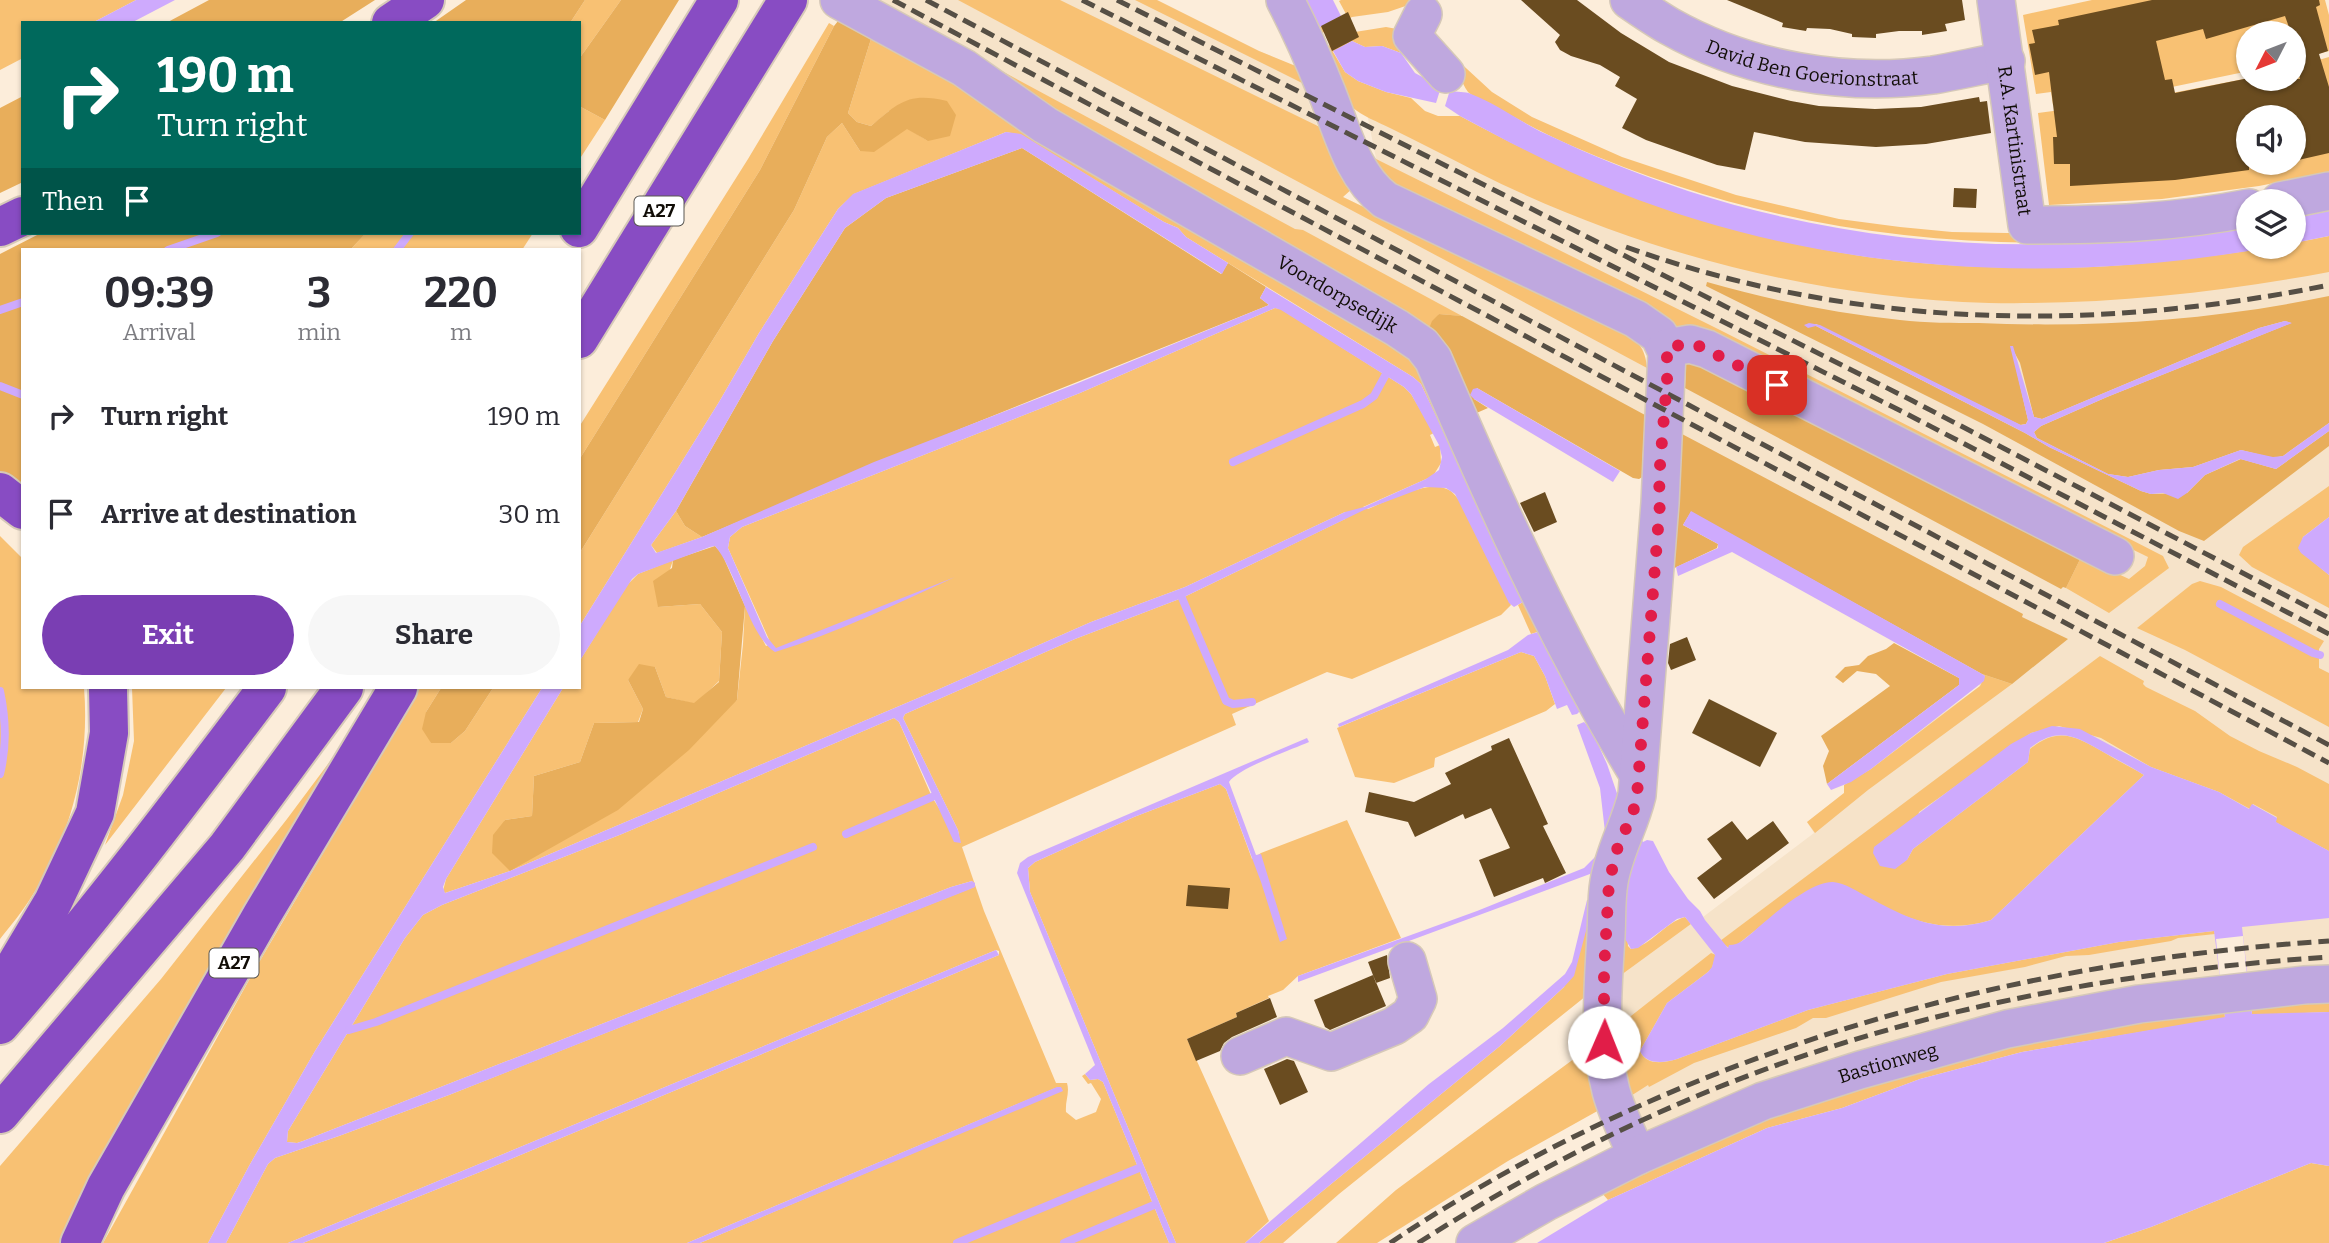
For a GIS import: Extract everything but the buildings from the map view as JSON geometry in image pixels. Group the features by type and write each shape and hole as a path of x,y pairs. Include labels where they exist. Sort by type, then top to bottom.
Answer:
{"highway":[{"path":"394,21 425,0"},
{"path":"581,225 719,0"},
{"name":"A27","path":"581,336 788,0"},
{"path":"0,227 21,217"},
{"path":"0,492 21,508"},
{"path":"0,991 52,902 95,813 109,733 108,689"},
{"path":"0,1025 173,813 266,689"},
{"path":"0,1114 227,847 343,689"},
{"name":"A27","path":"80,1243 120,1163 261,915 397,689"}],"street":[{"name":"Voordorpsedijk","path":"839,0 964,68 1045,125 1422,345 1433,359 1485,478 1571,657 1638,774"},
{"path":"1285,0 1308,47 1360,173 1375,193 1636,319 1659,335 1666,348 1668,367 1659,478 1660,503 1637,795 1609,882 1604,971 1604,1051 1614,1104 1637,1156"},
{"name":"David Ben Goerionstraat","path":"1629,0 1670,27 1724,51 1775,67 1815,74 1878,78 1931,75 2006,61"},
{"name":"R.A. Kartinistraat","path":"1996,0 2027,225 2104,226 2204,217 2236,211"},
{"path":"1423,14 1412,36 1446,74"},
{"path":"2306,196 2329,191"},
{"path":"1666,348 1690,344 1707,349 2115,556"},
{"path":"1240,1056 1286,1035 1331,1052 1394,1026 1410,1015 1418,999 1406,961"},
{"name":"Bastionweg","path":"1475,1243 1546,1202 1637,1156 1763,1101 1929,1049 2020,1026 2139,1004 2329,985"}],"shaded area":[{"path":"0,0 136,0 96,21 21,21 21,59 0,70"},
{"path":"136,0 175,0 135,21 96,21"},
{"path":"209,0 375,0 342,21 170,21"},
{"path":"466,0 585,0 571,21 436,21"},
{"path":"585,0 621,0 581,56 581,21 571,21"},
{"path":"621,0 679,0 605,120 581,107 581,56"},
{"path":"860,0 1157,0 1296,67 1343,197 1629,335 1643,349 1647,368 1687,389 1714,335 1378,168 1365,104 1724,241 2236,249 2236,259 2306,259 2306,251 2329,251 2329,517 2303,537 2300,551 2329,575 2329,972 1645,1134 1626,1099 1617,978 1691,924 1694,928 1704,920 1703,917 1814,833 1807,822 1844,793 1844,785 1980,686 1685,436 1645,415 1642,467 1620,471 1477,388"},
{"path":"870,0 1462,316 1439,314 1425,339"},
{"path":"958,0 1060,0 1328,131 1353,188 1343,197 1629,335 1642,349 1647,368"},
{"path":"1135,0 1157,0 1259,51 1303,69 1305,76 1302,83"},
{"path":"1304,0 1320,27 1346,14 1339,1 1341,0 1423,0 1388,12 1352,17 1315,37"},
{"path":"1304,0 1333,0 1341,16 1320,27"},
{"path":"2092,0 2325,0 2329,15 2329,51 2306,57 2306,21 2236,21 2236,74 2143,93 2053,105 2051,92 2036,94 2023,15"},
{"path":"843,15 875,26 848,113 857,122 871,126 905,101 934,99 947,101 956,115 950,136 928,141 907,129 874,152 860,151 842,123 827,137 794,210 581,551 581,457 760,170 834,26"},
{"path":"829,23 834,26 760,170 581,457 581,424 748,159"},
{"path":"875,26 1420,353 1579,707 1537,632 1531,634 1518,605 1523,602 1448,442 1451,440 1446,429 1442,430 1421,384 1186,237 1178,228 1021,135 1006,132 854,194 838,209 581,624 581,551 794,210 827,137 842,123 860,151 907,128 928,141 889,111 871,126 857,122 848,113"},
{"path":"1386,27 1397,29 1406,49 1401,53 1382,46 1365,47 1352,41 1333,52 1345,72 1358,81 1411,98 1425,111 1438,116 1460,116 1561,166 1613,188 1718,224 1772,239 1909,262 2041,268 2127,265 2236,252 2236,259 2306,259 2306,241 2329,236 2329,272 2245,286 2117,300 1989,303 1857,292 1726,265 1598,225 1537,200 1370,119 1348,103 1321,50 1355,32"},
{"path":"1352,41 1365,47 1382,46 1401,53 1415,73 1441,87 1436,103 1386,92 1358,81 1345,72 1333,51"},
{"path":"1454,57 1492,92 1532,117 1622,157 1736,195 1839,219 1900,227 1952,232 2056,234 2096,242 2027,243 1893,234 1828,224 1700,193 1636,172 1572,146 1474,96 1463,84"},
{"path":"2329,57 2329,172 2259,186 2162,199 2049,205 2038,113 2136,100 2236,81 2236,91 2306,91 2306,64"},
{"path":"1450,90 1469,93 1563,142 1670,185 1737,206 1838,228 1941,241 2045,244 2096,242 2236,227 2236,252 2107,266 2024,268 1941,265 1858,256 1777,241 1696,220 1618,192 1519,147 1445,106"},
{"path":"21,97 21,183 0,193 0,108"},
{"path":"581,107 605,120 581,157"},
{"path":"1006,132 1021,134 1178,228 1186,237 1228,263 1222,274 1022,148 886,198 845,228 773,341 676,511 651,545 656,553 702,537 874,462 1269,305 1260,298 1266,287 1421,384 1523,602 1514,607 1509,603 1455,494 1446,488 1425,487 1364,510 1182,598 1075,639 905,714 903,718 958,830 961,843 954,842 899,722 894,718 622,834 442,905 423,915 405,938 288,1131 287,1142 303,1141 951,887 972,881 975,883 975,887 968,890 449,1095 275,1158 268,1164 226,1243 208,1243 315,1051 541,689 562,689 446,879 443,887 445,893 510,871 1091,622 1185,587 1345,512 1364,507 1426,479 1439,470 1442,457 1439,445 1411,394 1404,387 1275,308 1080,393 742,527 730,537 728,548 767,637 776,648 955,577 844,627 775,652 757,632 723,557 715,546 710,547 638,574 632,579 581,659 581,624 759,333 838,209 853,194"},
{"path":"1022,148 1221,274 1228,263 1266,287 1260,298 1269,305 960,429 702,537 685,526 676,511 773,341 845,228 886,198"},
{"path":"1364,153 1720,330 2163,556 2169,568 2109,613 2066,588 2086,547 2116,573 2129,579 2145,566 2148,557 1683,330 1402,197"},
{"path":"2329,211 2329,236 2306,241 2306,216"},
{"path":"37,235 364,235 352,248 21,248 21,485 0,471 0,254"},
{"path":"364,235 532,235 523,248 352,248"},
{"path":"1707,282 1827,310 1940,323 2067,324 2155,320 2243,311 2329,296 2329,423 2283,456 2273,458 2241,450 2193,467 2159,470 2128,477 2108,474 2037,438 2034,432 2041,426 2107,397 2291,323 2285,321 2259,328 2042,419 2034,417 2020,363 2011,346 2028,420 2026,424 2020,425 1816,324 1810,326 1816,326 2049,447 2151,494 2187,493 2205,475 2241,459 2276,469 2329,431 2329,446 2204,541 2179,531 1983,424 1706,286"},
{"path":"1275,308 1281,309 1404,387 1434,433 1430,435 1435,447 1440,445 1441,463 1433,476 1363,507 1368,509 1427,487 1449,490 1461,503 1511,605 1501,615 1352,679 1327,672 1232,714 1236,725 962,847 984,911 1056,1083 1067,1083 1066,1112 1076,1120 1096,1112 1101,1099 1091,1083 1088,1084 1082,1076 1085,1074 1090,1080 1098,1079 1103,1082 1169,1243 700,1243 970,1129 1058,1087 687,1243 303,1243 999,955 996,950 288,1243 226,1243 268,1164 275,1158 449,1095 974,887 972,881 951,887 303,1141 287,1142 288,1131 405,938 423,915 894,718 899,722 932,797 960,842 958,830 903,718 905,714 1075,639 1182,598 1345,519 1345,512 1185,587 1091,622 510,871 445,893 443,891 446,879 562,689 581,689 581,659 626,586 638,574 673,560 658,607 700,604 722,632 719,681 695,704 666,697 655,667 628,680 643,709 638,722 594,723 580,762 534,776 532,816 505,820 492,853 737,700 745,606 766,646 771,644 728,548 730,537 742,527 1080,393"},
{"path":"1439,314 1462,316 1645,415 1642,467 1644,476 1633,478 1477,388 1474,399 1488,408 1465,418 1425,339 1432,321"},
{"path":"2285,321 2292,323 2107,397 2041,426 2034,432 2037,438 2108,474 2128,477 2159,470 2193,467 2241,450 2273,457 2283,456 2329,423 2329,431 2276,469 2240,459 2205,475 2178,499 2163,493 2141,491 2049,447 1816,326 1808,328 1804,325 1820,325 2021,425 2028,420 2010,346 2013,346 2034,417 2042,419 2259,328"},
{"path":"1686,359 2086,547 2066,588 2061,589 1685,388"},
{"path":"1477,388 1620,471 1613,482 1474,399 1470,395 1473,389"},
{"path":"1682,434 2023,614 2022,617 2068,639 2012,684 1982,674 1691,512 1683,525 1718,544 1717,548 1664,573"},
{"path":"2329,486 2329,517 2303,537 2300,551 2329,575 2329,608 2252,567 2239,555 2243,547"},
{"path":"676,511 685,526 702,537 657,553 651,545"},
{"path":"1691,511 1982,674 1985,676 1984,681 1871,769 1851,782 1831,790 1827,784 1959,685 1959,678 1732,552 1678,576 1676,567 1718,548 1718,544 1683,525"},
{"path":"2329,517 2329,575 2298,548 2303,537"},
{"path":"0,536 21,557 21,689 84,689 85,715 81,769 68,822 46,873 25,907 0,939"},
{"path":"715,546 722,554 745,606 737,700 689,750 618,810 510,871 492,853 493,835 505,820 532,816 534,776 580,762 594,723 639,722 643,709 628,680 639,664 655,667 666,697 694,703 719,682 722,632 700,604 658,607 653,581 672,568 673,560"},
{"path":"2200,581 2221,587 2324,641 2319,649 2319,668 2329,673 2329,727 2185,650 2137,628 2192,584"},
{"path":"1538,632 1580,711 1577,714 1572,715 1567,705 1557,709 1545,676 1534,656 1521,652 1339,727 1338,724 1508,650 1528,635"},
{"path":"1894,643 1959,678 1959,685 1827,784 1823,766 1829,751 1821,736 1890,686 1876,674 1857,671 1843,683 1835,677 1845,667 1859,665 1868,656"},
{"path":"1521,652 1534,656 1545,676 1555,704 1546,711 1435,758 1434,767 1394,783 1355,777 1337,728"},
{"path":"2100,656 2144,681 2146,687 2195,711 2230,736 2329,784 2329,851 2275,822 2277,817 2253,804 2250,809 2219,792 2151,767 2101,738 2059,726 2031,733 1919,812 1907,860 1913,849 2028,762 2030,749 2050,737 2077,738 2144,775 1991,920 1969,925 1931,924 1896,912 1843,885 1796,898 1738,944 1729,948 1720,941"},
{"path":"1982,674 2012,684 1868,790 1815,833 1807,822 1844,793 1844,785 1871,769 1980,686 1985,676"},
{"path":"132,689 225,689 105,845 123,795 134,741"},
{"path":"419,689 440,689 426,712 431,743 451,743 465,731 492,689 541,689 315,1051 208,1243 103,1243 258,964"},
{"path":"440,689 492,689 465,731 451,743 431,743 422,729 426,712"},
{"path":"366,713 68,1243 0,1243 0,1166 161,979 287,819"},
{"path":"1584,722 1591,729 1607,764 1624,814 1643,842 1653,841 1669,872 1728,948 1813,887 1833,882 1927,923 1957,926 1991,920 2144,775 2077,738 2059,735 2050,737 2030,748 2028,762 1913,849 1907,860 1895,869 1880,866 1873,853 1874,847 2011,744 2052,726 2080,729 2151,767 2219,792 2249,809 2252,804 2277,818 2276,822 2329,851 2329,918 2242,927 2252,1014 2329,1012 2329,1166 2311,1163 2104,1243 1537,1243 1608,1200 1767,1128 1842,1108 1920,1079 2022,1052 2225,1017 2214,931 2119,942 1947,974 1808,1010 1677,1059 1661,1062 1646,1059 1640,1051 1667,1003 1708,972 1715,955 1685,917 1677,919 1638,948 1631,949 1624,937 1628,875 1605,832 1600,788 1577,725"},
{"path":"1307,738 1309,742 1254,765 1229,782 1256,855 1261,854 1287,939 1280,942 1226,789 1220,784 1134,817 1035,862 1028,868 1030,892 1176,1243 1169,1243 1103,1082 1098,1079 1090,1080 1085,1074 1095,1065 1017,873 1020,863 1028,857"},
{"path":"1220,784 1226,789 1252,859 1261,853 1347,820 1401,938 1298,976 1283,990 1236,1013 1237,1017 1187,1039 1269,1221 1245,1243 1176,1243 1030,892 1028,868 1035,862 1134,817"},
{"path":"1599,848 1602,848 1598,871 1298,982 1298,976 1477,911 1584,868 1595,857"},
{"path":"1628,875 1625,905 1628,946 1631,949 1685,917 1691,924 1617,978"},
{"path":"1587,900 1594,901 1574,976 1564,987 1500,1046 1259,1243 1245,1243 1429,1084 1503,1028 1565,974 1572,962"},
{"path":"1594,901 1591,992 1339,1194 1283,1243 1259,1243 1500,1046 1564,987"},
{"path":"2214,931 2215,934 2178,938 2089,955 2066,956 2025,967 1941,982 1826,1018 1813,1018 1796,1028 1694,1063 1626,1099 1617,1027 1711,953 1716,955 1712,968 1667,1003 1640,1051 1646,1059 1661,1062 1677,1059 1808,1010 1947,974 2119,942"},
{"path":"996,950 999,955 480,1172 303,1243 288,1243"},
{"path":"2329,1000 2329,1012 2252,1015 2251,1003"},
{"path":"2224,1006 2225,1018 2022,1052 1920,1079 1842,1108 1767,1128 1608,1200 1601,1192 1763,1116 2017,1042"},
{"path":"1590,1047 1601,1109 1508,1161 1377,1243 1336,1243 1396,1190"},
{"path":"1061,1087 1063,1091 700,1243 687,1243"},
{"path":"2311,1163 2329,1166 2329,1243 2104,1243 2151,1227"}],"pier":[{"path":"2243,936 2247,975 2220,978 2216,939"}],"waterway":[{"path":"174,248 211,235"},
{"path":"399,248 408,235"},
{"path":"0,310 21,303"},
{"path":"1233,462 1363,404 1374,396 1386,374"},
{"path":"0,386 21,394"},
{"path":"1182,598 1226,701 1233,704 1252,702"},
{"path":"2220,604 2320,655"},
{"path":"0,691 5,732 0,774"},
{"path":"846,834 932,797"},
{"path":"349,1030 376,1022 813,847"},
{"path":"957,1243 1139,1168"},
{"path":"1064,1243 1154,1205"}],"railway":[{"path":"893,0 2329,763"},
{"path":"926,0 2329,745"},
{"path":"1082,0 1907,414 2329,634"},
{"path":"1117,0 1913,401 2329,618"},
{"path":"1626,247 1712,274 1799,294 1886,308 1974,315 2063,316 2152,311 2240,301 2329,285"},
{"path":"1390,1243 1497,1178 1608,1120 1722,1072 1839,1030 1959,997 2081,971 2204,953 2329,941"},
{"path":"1418,1243 1524,1180 1634,1124 1709,1091 1859,1038 2013,999 2092,984 2250,963 2329,957"}],"route":[{"path":"1604,1042 1604,971 1609,882 1619,842 1632,817 1637,795 1660,503 1659,478 1668,367 1666,348 1697,345 1777,385"}]}
